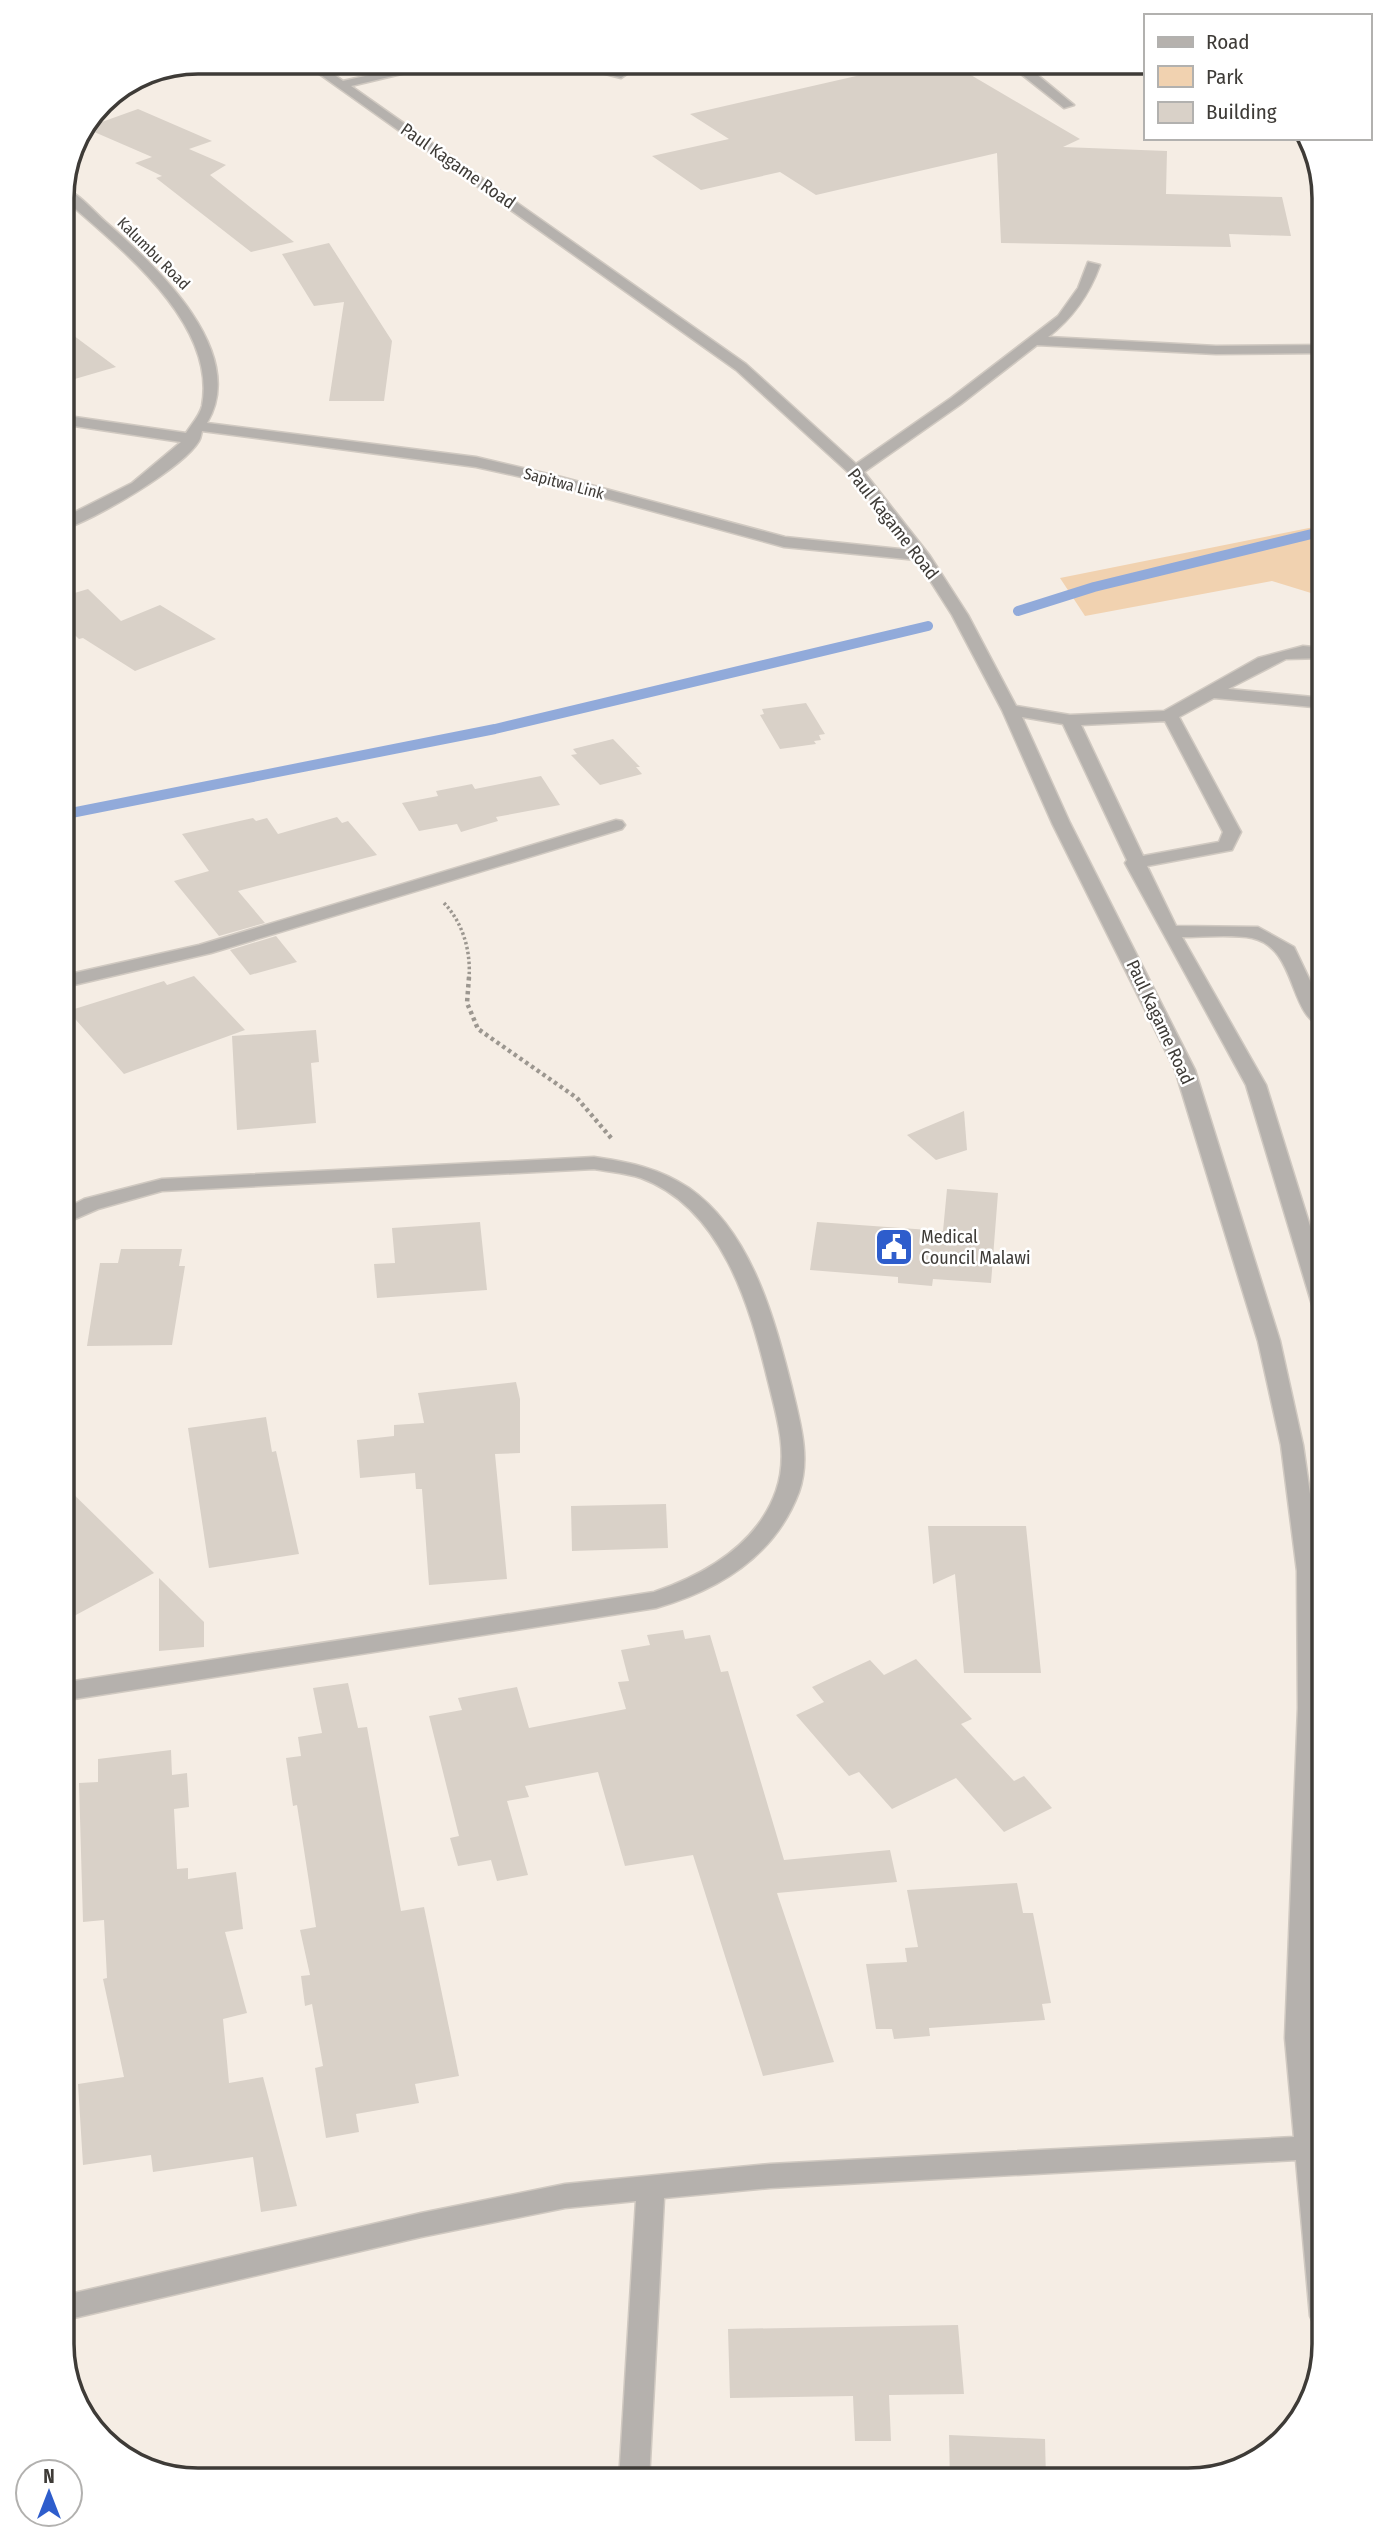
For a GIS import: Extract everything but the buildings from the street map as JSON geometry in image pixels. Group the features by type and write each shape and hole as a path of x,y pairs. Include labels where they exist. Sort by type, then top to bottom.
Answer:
{"street":[{"name":"Paul Kagame Road","path":"325,74 741,367 855,471 922,556 960,615 1010,710 1061,822 1185,1070 1233,1216 1269,1341 1292,1445 1309,1571 1312,1622"},
{"path":"340,85 390,74"},
{"path":"1029,74 1068,105"},
{"name":"Kalumbu Road","path":"74,202 146,266 178,301 202,337 212,373 210,403 198,433"},
{"path":"855,471 1063,320 1085,288 1093,265"},
{"path":"1034,341 1216,350 1312,349"},
{"name":"Sapitwa Link","path":"74,420 476,462 556,480 784,542 922,556"},
{"path":"74,518 132,489 174,458 198,433"},
{"path":"1010,710 1069,720 1170,715 1266,659 1306,649 1312,650"},
{"path":"1209,692 1312,703"},
{"path":"1134,863 1226,846 1231,832 1170,715"},
{"path":"1069,720 1134,863 1256,1085 1269,1120 1312,1267"},
{"path":"74,979 204,948 616,825"},
{"path":"1169,931 1258,933 1287,951 1312,1005"},
{"path":"74,1212 91,1204 162,1185 594,1163 627,1168 654,1176 676,1188 709,1220 739,1260 767,1328 792,1434 794,1465 788,1493 771,1522 727,1570 699,1586 656,1600 74,1690"},
{"name":"Paul Kagame Road","path":"1312,1795 1298,2038 1312,2204"},
{"path":"74,2306 421,2225 565,2196 770,2176 1306,2148"},
{"path":"636,2468 652,2187"}],"path":[{"path":"427,881 458,918 470,962 467,1003 478,1028 577,1098 608,1130 627,1168"}],"green space":[{"path":"1312,527 1312,593 1272,581 1085,616 1060,578"}],"waterway":[{"path":"1018,611 1094,587 1312,534"},
{"path":"74,812 495,729 928,626"}],"place":[{"name":"Medical Council Malawi","path":"894,1247"}]}
